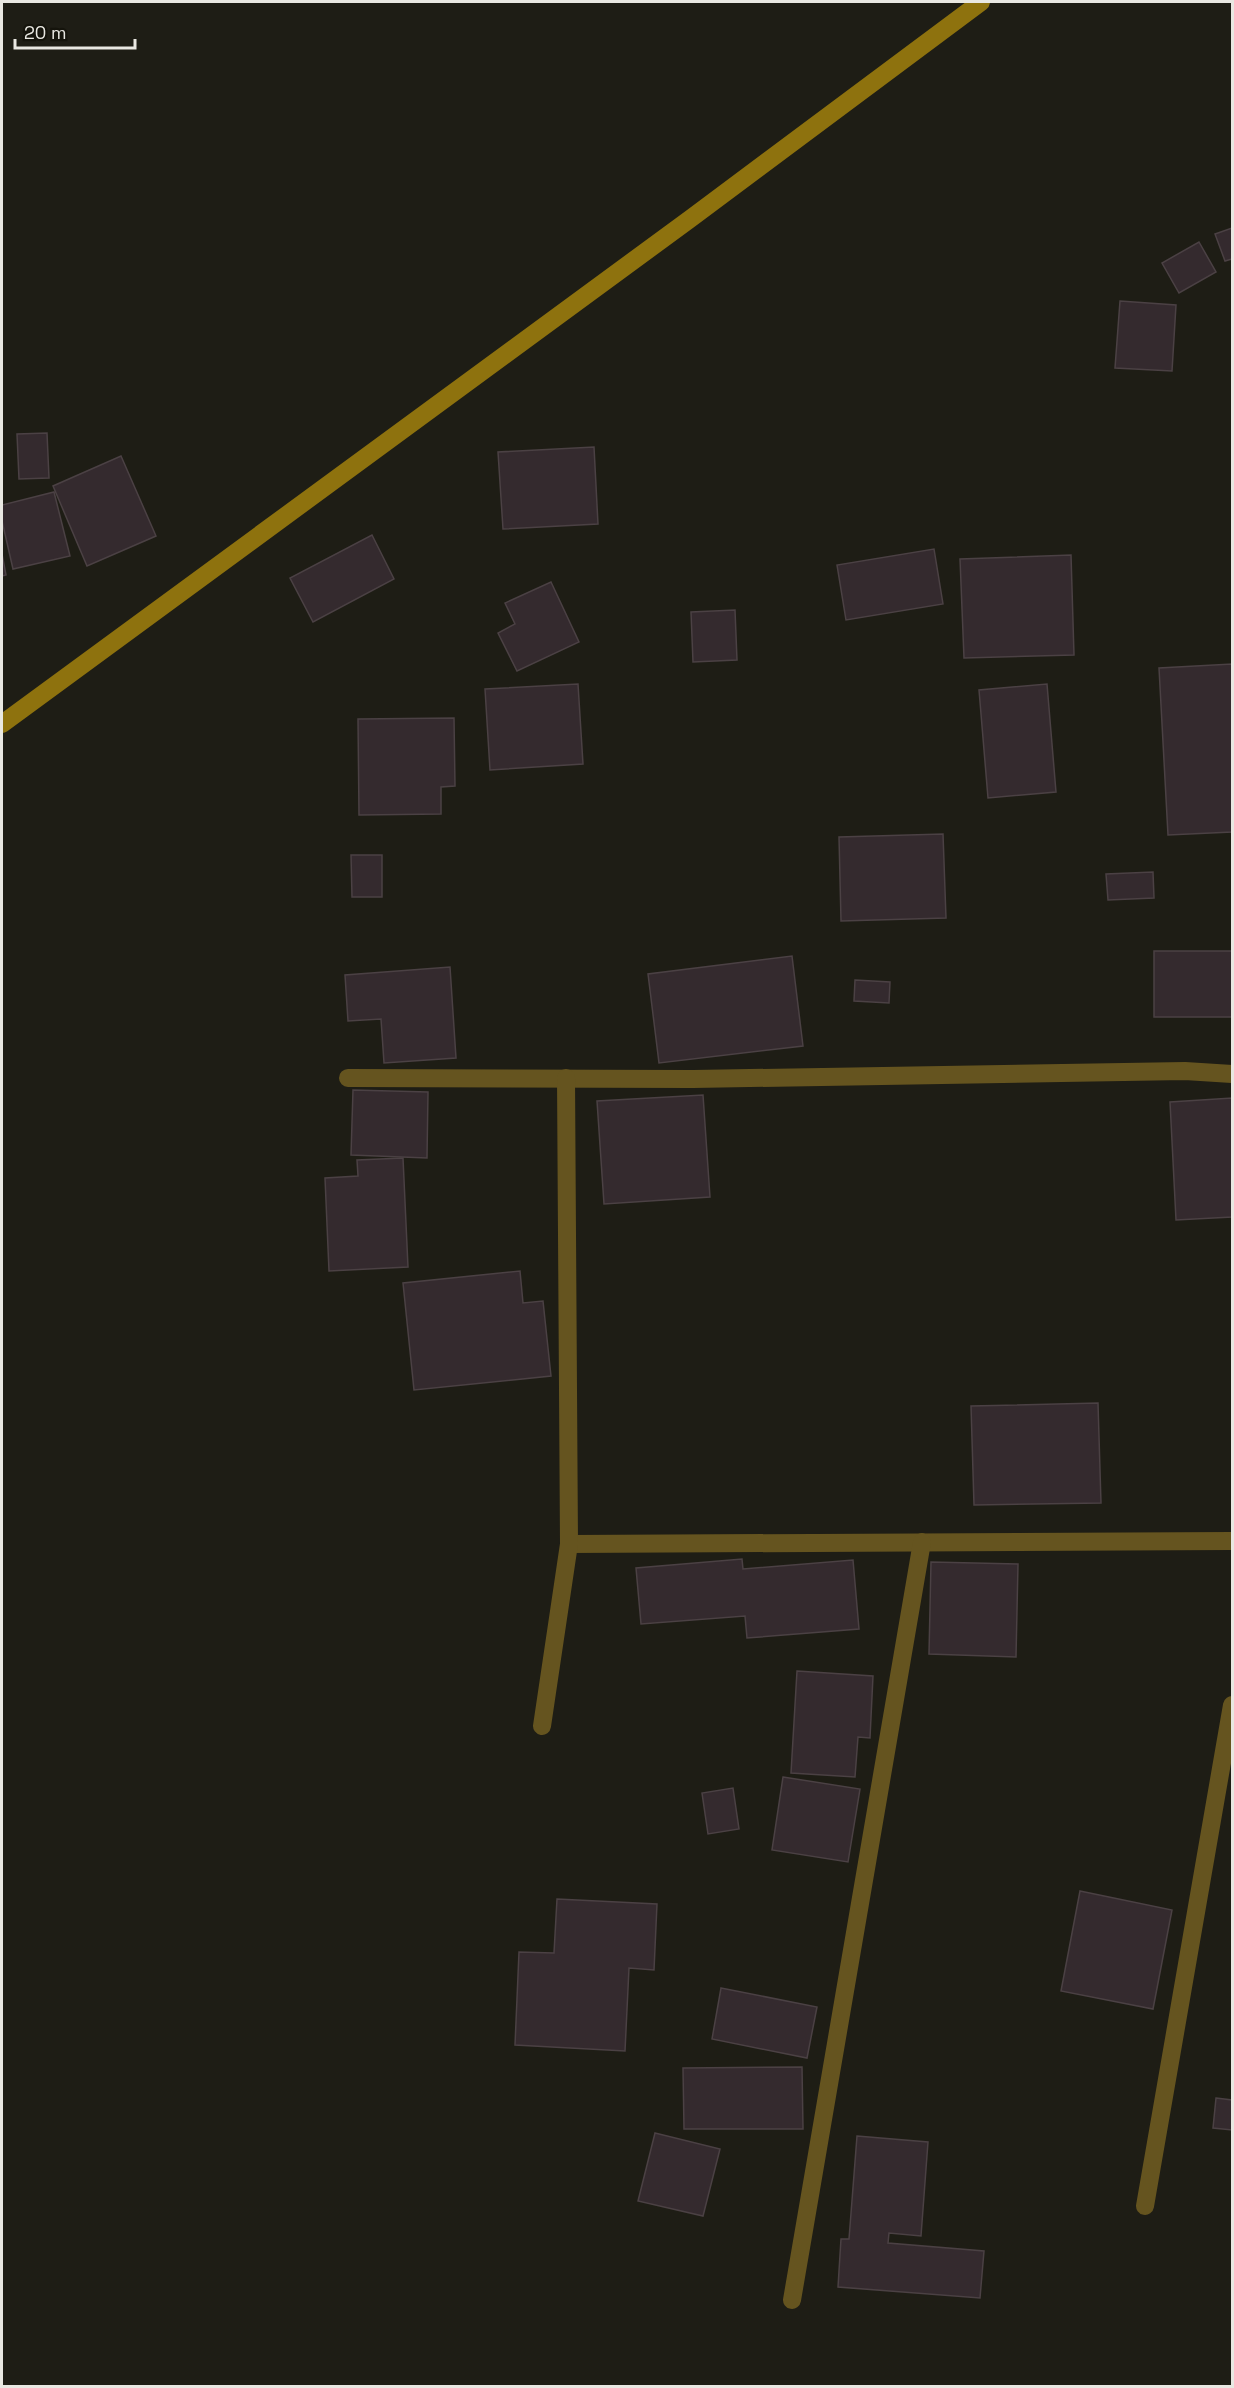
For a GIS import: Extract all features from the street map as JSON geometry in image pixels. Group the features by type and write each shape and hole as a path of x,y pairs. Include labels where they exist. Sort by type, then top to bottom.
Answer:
{"street":[{"path":"2,724 690,219 981,2"},
{"path":"348,1078 566,1078 1185,1071 1233,1074"},
{"path":"542,1726 569,1544 566,1078"},
{"path":"792,2301 922,1542"},
{"path":"569,1544 1233,1542"},
{"path":"1145,2206 1233,1705"}],"building":[{"path":"1232,228 1232,259 1225,261 1215,234"},
{"path":"1199,242 1216,272 1179,293 1162,263"},
{"path":"1120,301 1176,305 1172,371 1115,368"},
{"path":"47,433 49,478 19,479 17,434"},
{"path":"594,447 598,524 503,529 498,452"},
{"path":"121,456 156,536 87,566 53,486"},
{"path":"54,492 70,556 13,569 2,521 2,505"},
{"path":"372,535 394,579 313,622 290,578"},
{"path":"934,549 943,604 846,620 837,565"},
{"path":"2,554 6,575 2,576"},
{"path":"1071,555 1074,655 964,658 960,559"},
{"path":"551,582 579,642 517,671 498,633 515,624 505,603"},
{"path":"735,610 737,660 693,662 691,612"},
{"path":"1232,664 1232,832 1168,835 1159,668"},
{"path":"578,684 583,764 490,770 485,689"},
{"path":"1047,684 1056,792 988,798 979,690"},
{"path":"454,718 455,786 441,787 441,814 359,815 358,719"},
{"path":"943,834 946,918 841,921 839,837"},
{"path":"351,855 382,855 382,897 352,897"},
{"path":"1153,872 1154,898 1108,900 1106,874"},
{"path":"1154,951 1232,951 1232,1017 1154,1017"},
{"path":"792,956 803,1046 659,1063 648,974"},
{"path":"450,967 456,1058 384,1063 381,1019 348,1021 345,975"},
{"path":"855,980 890,982 889,1003 854,1001"},
{"path":"353,1090 428,1092 427,1158 351,1155"},
{"path":"703,1095 710,1197 604,1204 597,1101"},
{"path":"1232,1098 1232,1217 1176,1220 1170,1102"},
{"path":"403,1158 408,1267 329,1271 325,1178 358,1176 357,1160"},
{"path":"520,1271 523,1303 543,1301 551,1376 414,1390 403,1283"},
{"path":"1098,1403 1101,1503 974,1505 971,1406"},
{"path":"742,1559 743,1569 853,1560 859,1629 747,1638 745,1616 641,1624 636,1568"},
{"path":"931,1562 1018,1564 1016,1657 929,1654"},
{"path":"797,1671 873,1676 870,1738 858,1737 855,1777 791,1773"},
{"path":"783,1777 860,1789 848,1862 772,1850"},
{"path":"733,1788 739,1829 708,1834 702,1793"},
{"path":"1080,1891 1172,1910 1153,2009 1061,1991"},
{"path":"557,1899 657,1904 654,1970 629,1968 625,2051 515,2045 519,1952 554,1953"},
{"path":"721,1988 817,2007 807,2058 712,2039"},
{"path":"802,2067 803,2129 684,2129 683,2068"},
{"path":"1216,2098 1232,2100 1232,2130 1213,2128"},
{"path":"655,2133 720,2149 703,2216 638,2201"},
{"path":"857,2136 928,2142 921,2236 889,2233 888,2243 984,2251 980,2298 838,2287 841,2239 849,2239"}]}
